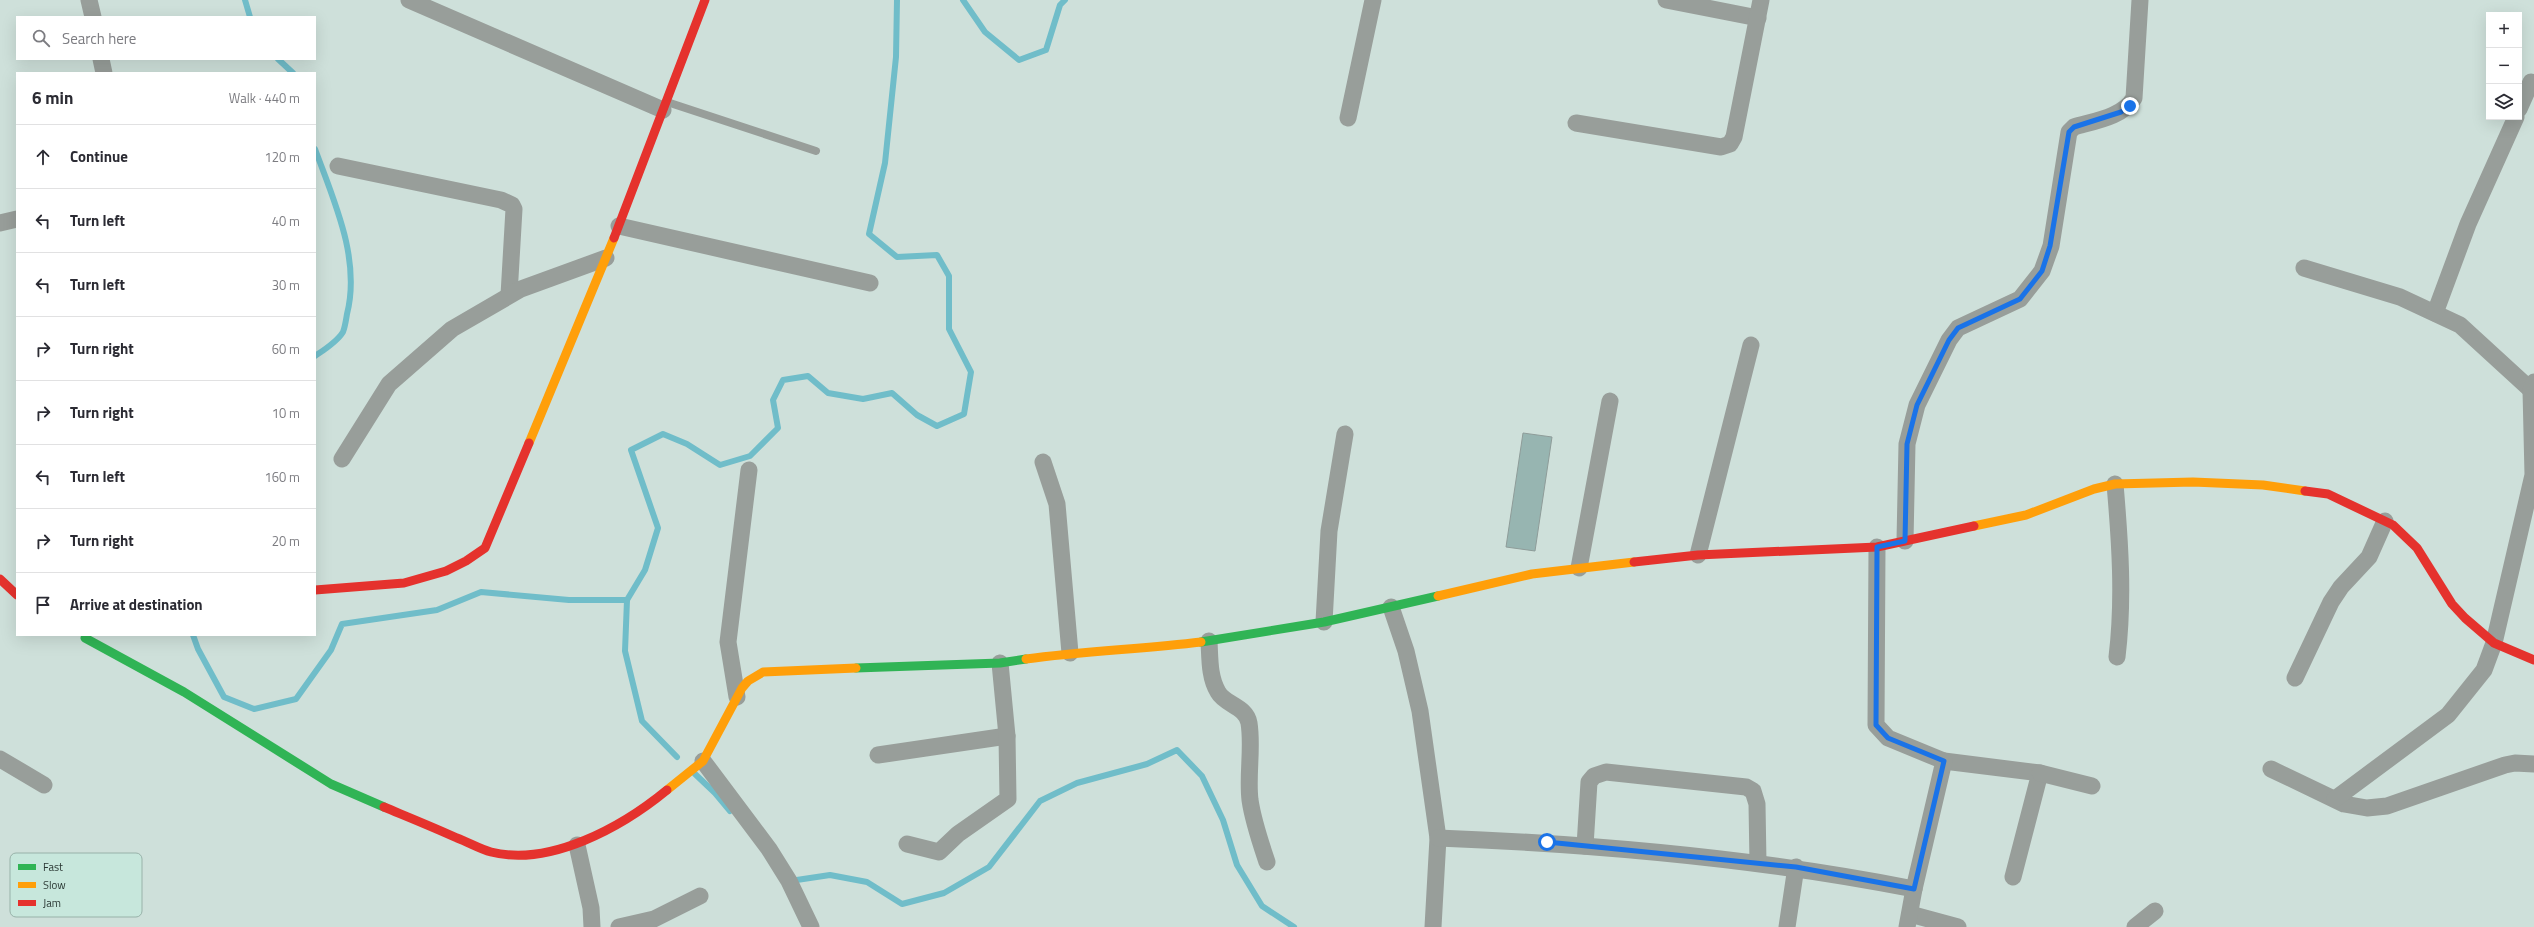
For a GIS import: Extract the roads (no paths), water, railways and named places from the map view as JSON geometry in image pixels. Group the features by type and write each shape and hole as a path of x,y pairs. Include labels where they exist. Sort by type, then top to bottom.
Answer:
{"street":[{"path":"89,0 93,16"},
{"path":"409,0 665,106"},
{"path":"1348,118 1373,0"},
{"path":"1666,0 1758,18"},
{"path":"1576,123 1720,148 1730,144 1734,137 1761,0"},
{"path":"1905,541 1907,444 1917,405 1949,340 1958,328 2020,299 2042,271 2050,246 2069,132 2074,127 2121,112 2130,106 2134,98 2140,0"},
{"path":"316,590 412,583 445,573 472,560 485,548 619,226 665,106 702,1"},
{"path":"102,60 104,72"},
{"path":"2522,102 2531,82"},
{"path":"2435,313 2468,224 2515,120"},
{"path":"338,166 501,200 512,205 514,209 509,295"},
{"path":"0,223 16,219"},
{"path":"619,226 870,283"},
{"path":"342,459 384,391 397,376 452,329 509,295 606,258"},
{"path":"2304,268 2400,297 2460,325 2532,386 2532,475 2494,643 2484,670 2448,715 2335,800"},
{"path":"1698,555 1751,345"},
{"path":"1578,568 1610,401"},
{"path":"1324,622 1329,531 1345,434"},
{"path":"1042,462 1057,504 1070,653"},
{"path":"737,697 728,642 749,470"},
{"path":"74,637 89,636 184,692 331,784 491,852 515,854 556,851 577,845 644,808 703,761 737,697 748,681 764,672 1000,663 1070,653 1139,649 1208,641 1324,622 1532,574 1698,555 1877,547 2026,515 2094,489 2115,484 2193,482 2263,486 2321,493 2357,506 2393,525 2417,548 2452,604 2494,643 2534,660"},
{"path":"2115,484 2121,555 2122,617 2117,657"},
{"path":"2295,678 2331,602 2341,587 2369,557 2385,521"},
{"path":"1877,547 1876,725 1888,738 1944,761 2040,773 2092,786"},
{"path":"0,579 16,595"},
{"path":"1391,607 1406,651 1420,711 1438,838 1432,927"},
{"path":"1208,641 1212,677 1217,691 1222,698 1243,711 1249,723 1250,799 1254,822 1267,862"},
{"path":"907,844 939,852 958,834 1006,802 1009,792 1007,736 1000,663"},
{"path":"878,755 1007,736"},
{"path":"0,759 44,785"},
{"path":"703,761 769,849 789,881 811,927"},
{"path":"1944,761 1914,889 1909,921 1958,927"},
{"path":"2271,769 2335,800 2367,808 2387,806 2505,766 2523,763 2534,764"},
{"path":"1585,846 1589,782 1594,776 1606,772 1746,787 1753,791 1757,804 1758,863"},
{"path":"2013,877 2040,773"},
{"path":"1438,838 1547,842 1796,867 1914,889"},
{"path":"577,845 591,908 592,927"},
{"path":"1787,927 1796,867"},
{"path":"619,927 654,919 700,896"},
{"path":"2134,927 2155,911"}],"lane":[{"path":"665,106 816,151"}],"waterway":[{"path":"245,0 250,16"},
{"path":"677,757 642,721 625,651 627,600 645,570 658,528 631,450 663,434 687,444 720,465 750,456 778,428 773,400 783,380 808,376 828,393 863,399 892,393 917,415 937,426 964,414 971,372 949,329 949,276 937,255 897,257 869,234 885,163 896,57 897,0"},
{"path":"963,0 985,32 1019,60 1046,50 1060,5 1065,0"},
{"path":"279,60 292,72"},
{"path":"316,152 343,230 351,272 350,293 343,332 334,342 316,355"},
{"path":"193,636 198,649 224,697 254,709 296,699 331,650 342,624 437,610 481,592 569,600 627,600"},
{"path":"790,881 830,875 867,882 902,904 944,893 989,867 1040,801 1077,783 1147,764 1177,750 1202,776 1223,820 1237,865 1262,906 1294,927"},
{"path":"695,774 715,793 730,811"}]}
